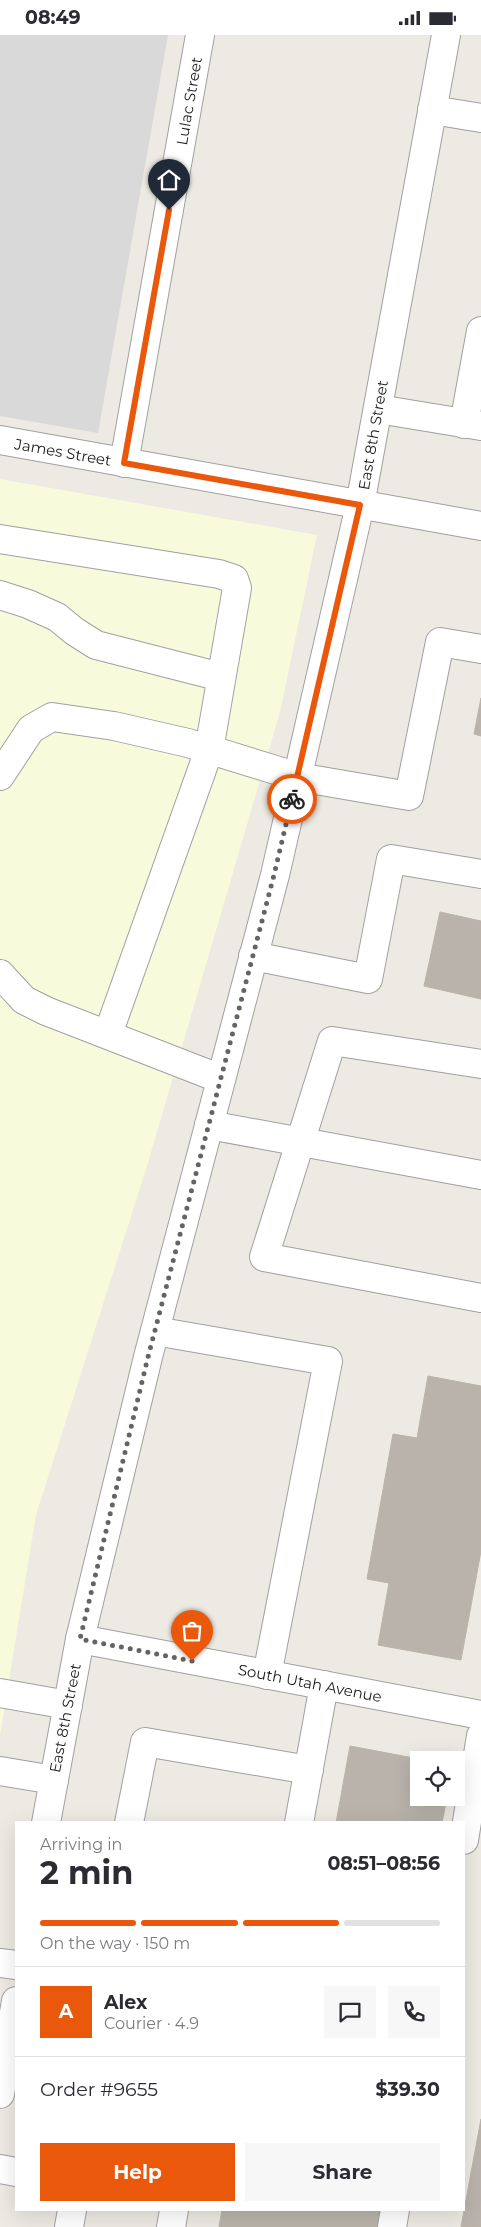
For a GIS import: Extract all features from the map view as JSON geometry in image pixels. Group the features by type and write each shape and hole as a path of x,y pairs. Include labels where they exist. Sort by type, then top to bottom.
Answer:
{"street":[{"name":"Lulac Street","path":"124,463 200,35"},
{"name":"East 8th Street","path":"46,1821 80,1639 155,1331 298,777 360,505 446,35"},
{"path":"432,110 481,118"},
{"path":"378,409 473,425 481,331"},
{"name":"James Street","path":"0,440 481,526"},
{"path":"0,539 219,574 234,579 237,588 209,750 108,1034"},
{"path":"0,595 28,604 57,617 96,645 221,677"},
{"path":"0,776 30,729 52,717 114,726 209,750 298,777 409,796 440,642 481,649"},
{"path":"253,956 368,979 391,859 481,874"},
{"path":"0,974 24,1000 221,1079"},
{"path":"481,1064 332,1041 264,1257 481,1298"},
{"path":"208,1125 481,1175"},
{"path":"155,1331 328,1361 267,1675"},
{"name":"South Utah Avenue","path":"80,1639 481,1715"},
{"path":"299,1821 324,1685"},
{"path":"0,1693 68,1705"},
{"path":"471,1830 481,1736"},
{"path":"129,1821 145,1742 308,1770"},
{"path":"0,1771 54,1780"},
{"path":"0,1963 15,1965"},
{"path":"0,2094 15,2007"},
{"path":"0,2169 15,2172"},
{"path":"69,2227 72,2211"},
{"path":"171,2227 174,2211"},
{"path":"392,2227 395,2211"}],"shaded area":[{"path":"0,35 168,35 98,433 0,416"},
{"path":"0,479 317,535 280,712 147,1166 36,1515 0,1735"}],"building":[{"path":"481,698 481,736 474,734"},
{"path":"440,912 481,921 481,999 424,986"},
{"path":"428,1376 481,1386 481,1551 461,1660 378,1645 389,1583 367,1579 393,1434 417,1438"},
{"path":"350,1746 410,1757 410,1806 445,1806 442,1821 336,1821"},
{"path":"481,2119 481,2227 461,2227"},
{"path":"222,2211 380,2211 377,2227 219,2227"}],"way so far":[{"path":"192,1661 80,1639 148,1357 274,875 292,799"}],"route":[{"path":"169,210 124,463 360,505 292,799"}]}
